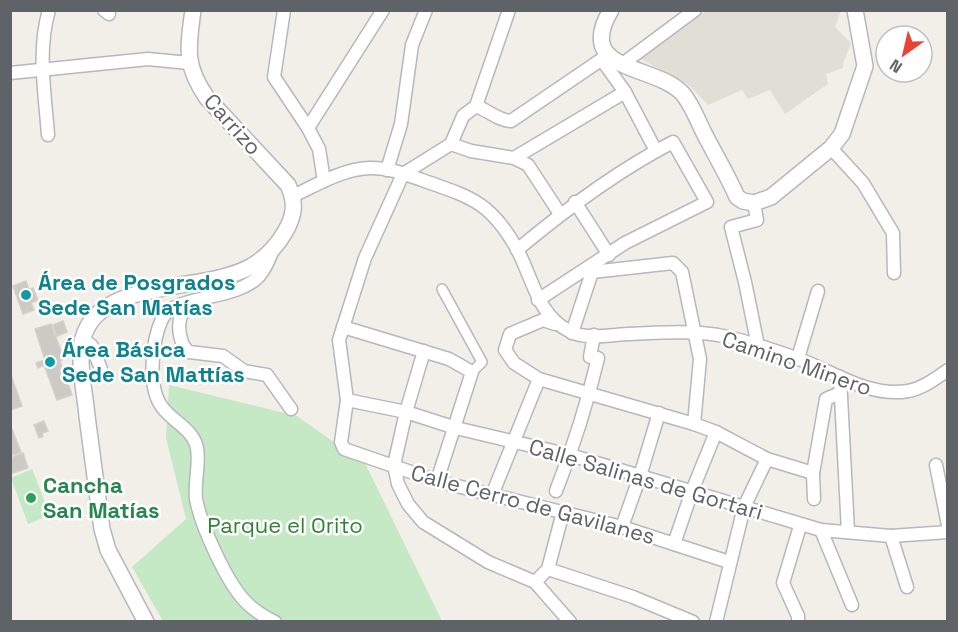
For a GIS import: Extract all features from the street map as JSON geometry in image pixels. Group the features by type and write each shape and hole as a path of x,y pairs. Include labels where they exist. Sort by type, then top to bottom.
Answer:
{"street":[{"path":"48,135 42,60 43,30 50,10"},
{"name":"Carrizo","path":"194,10 188,50 189,63 199,86 207,98 288,185 293,196"},
{"path":"284,10 274,77 308,128 319,149 324,181"},
{"path":"308,128 384,10"},
{"path":"387,170 401,124 412,45 426,10"},
{"path":"347,400 339,340 365,258 404,174 451,144 464,116 476,106 509,10"},
{"path":"611,10 601,34 605,58 656,151"},
{"path":"621,65 695,10"},
{"path":"605,58 661,80 682,94 736,197 754,203 771,197 831,148 847,126 865,66 855,10"},
{"path":"476,106 503,121 511,121 605,58"},
{"path":"10,74 148,59 189,63"},
{"path":"514,158 625,92"},
{"path":"517,250 575,202 673,142 707,202 643,233 538,300"},
{"path":"451,144 471,151 514,158 528,165 560,214"},
{"path":"831,148 863,183 893,234 894,273"},
{"name":"Camino Minero","path":"293,196 324,181 358,169 371,168 404,174 471,197 494,216 517,250 538,300 547,315 572,333 594,335 693,332 718,335 798,358 879,391 907,391 921,387 948,370"},
{"path":"275,621 261,615 246,603 208,538 196,496 197,448 191,435 162,408 155,393 152,378 154,349 162,318 171,307 233,292 259,277 290,222 294,209 293,196"},
{"path":"575,202 609,255"},
{"path":"754,203 757,220 731,227 758,346"},
{"path":"146,621 108,550 102,529 81,367 82,338 94,317 114,303 127,297 240,272 252,266 275,246"},
{"path":"572,333 592,272 673,263 682,272 700,359 694,424"},
{"path":"437,481 456,428 472,372 482,362 442,289"},
{"path":"798,358 818,291"},
{"path":"201,299 187,308 180,320 181,344 184,349 189,352 223,356 244,371 267,375 291,409"},
{"path":"557,324 543,321 510,334 505,350 514,363 539,379 694,424 716,432 767,459 813,473"},
{"path":"343,327 449,359 472,372"},
{"path":"556,491 590,393 598,358 590,357 594,335"},
{"path":"82,338 92,346 101,369"},
{"path":"424,351 406,412 394,465 398,484 408,504 423,522 488,562 535,582 570,621"},
{"path":"840,377 848,532"},
{"path":"492,495 539,379"},
{"path":"814,499 813,473 826,399 840,393"},
{"name":"Calle Salinas de Gortari","path":"347,400 406,412 456,428 570,456 692,491 800,526 891,536 948,532"},
{"name":"Calle Cerro de Gavilanes","path":"347,400 341,442 344,449 437,481 622,526 729,562"},
{"path":"622,526 659,413"},
{"path":"674,544 716,432"},
{"path":"716,621 744,507 767,459"},
{"path":"936,465 948,525"},
{"path":"535,582 549,569 563,512"},
{"path":"798,621 798,616 783,583 800,526"},
{"path":"821,530 852,605"},
{"path":"891,536 907,587"},
{"path":"549,569 633,597 693,621"}],"shaded area":[{"path":"706,11 841,11 835,27 851,43 843,68 826,74 828,84 785,114 770,90 748,99 742,90 708,105 689,85 639,58"}],"green space":[{"name":"Parque el Orito","path":"169,385 297,416 366,465 442,621 163,621 132,567 186,519 166,438"},
{"name":"Cancha San Matías","path":"32,469 50,515 28,524 11,478"}],"building":[{"name":"Área de Posgrados Sede San Matías","path":"26,281 29,290 33,288 38,300 31,303 34,310 23,314 13,286"},
{"path":"63,321 67,332 57,336 53,325"},
{"name":"Área Básica Sede San Mattías","path":"51,324 64,359 60,361 72,395 57,400 44,365 38,368 36,363 45,360 35,329"},
{"path":"10,372 22,406 10,410"},
{"path":"44,421 48,431 42,433 43,436 39,438 34,425"},
{"path":"10,424 21,452 10,456"},
{"path":"23,453 28,468 10,474 10,458"}],"place":[{"name":"Área de Posgrados Sede San Matías","path":"26,295"},
{"name":"Área Básica Sede San Mattías","path":"50,362"},
{"name":"Cancha San Matías","path":"31,498"}]}
